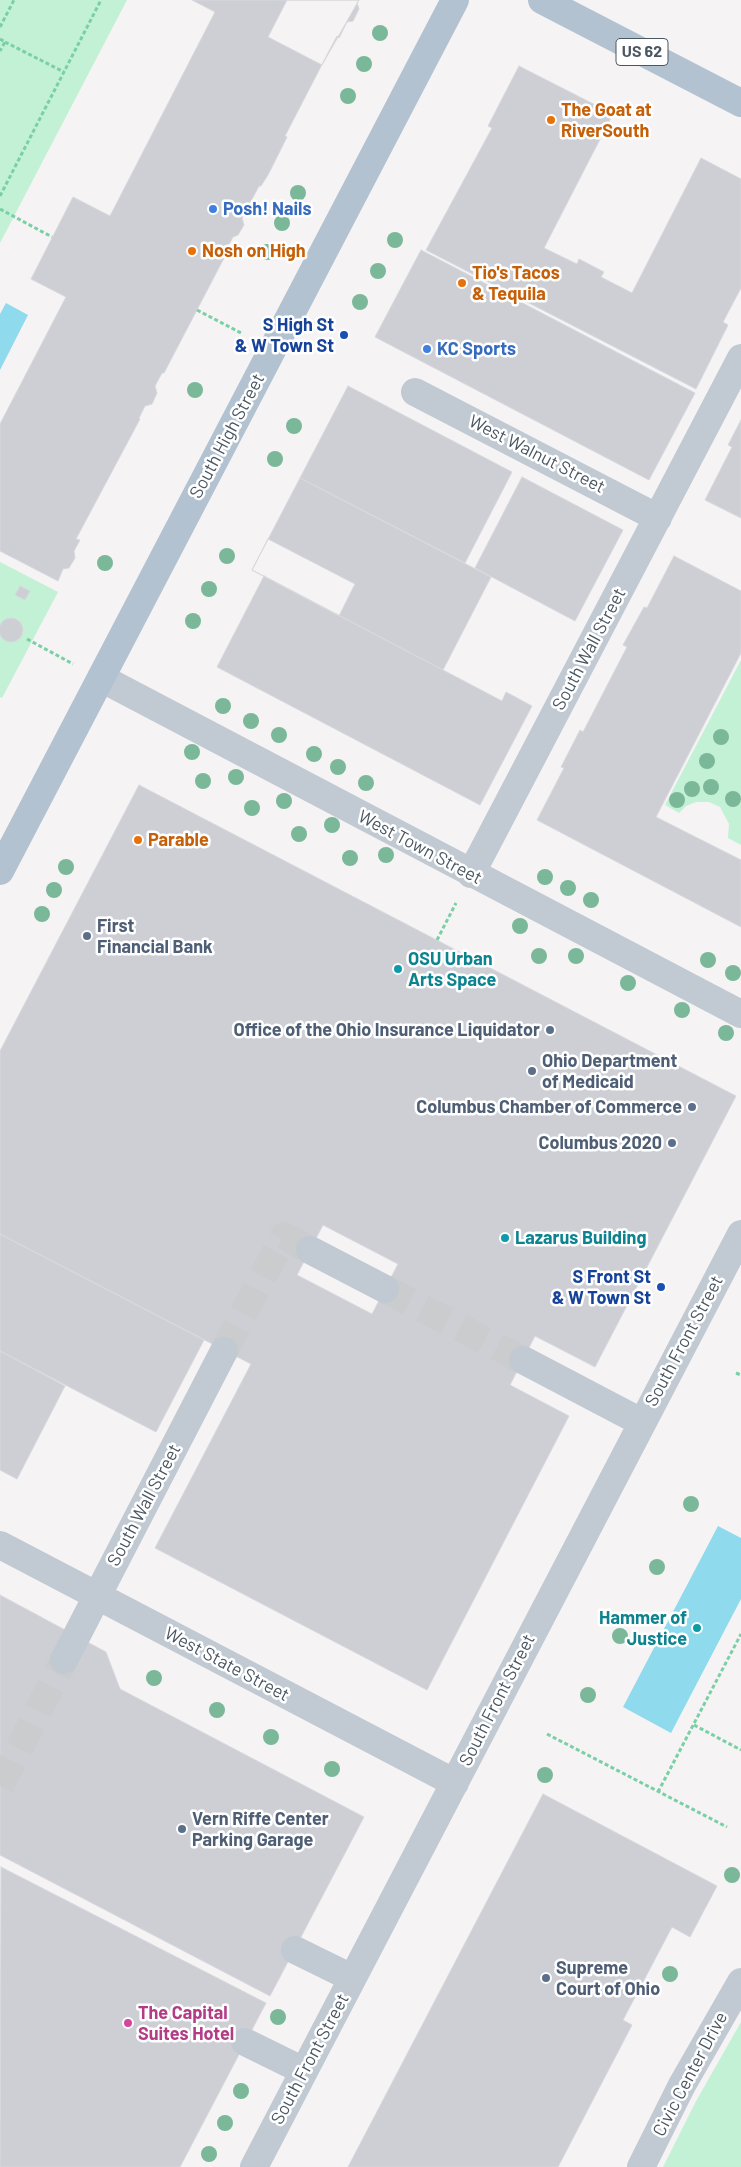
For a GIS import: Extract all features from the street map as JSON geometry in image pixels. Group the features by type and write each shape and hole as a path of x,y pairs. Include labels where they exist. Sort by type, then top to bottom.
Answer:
{"main road":[{"name":"South High Street","path":"0,872 455,0"},
{"name":"US 62","path":"542,0 741,103"}],"street":[{"name":"South Wall Street","path":"471,874 741,358"},
{"name":"West Walnut Street","path":"415,392 658,518"},
{"name":"West Town Street","path":"101,678 471,874 741,1014"},
{"name":"South Front Street","path":"254,2167 641,1422 741,1234"},
{"path":"310,1250 385,1289"},
{"name":"South Wall Street","path":"64,1660 224,1351"},
{"path":"522,1360 641,1422"},
{"name":"West State Street","path":"0,1545 455,1783"},
{"path":"294,1950 352,1978"},
{"name":"Civic Center Drive","path":"641,2167 682,2086 741,1982"},
{"path":"246,2042 304,2071"}],"path":[{"path":"0,27 14,0"},
{"path":"0,196 101,0"},
{"path":"0,39 64,72"},
{"path":"0,51 5,42"},
{"path":"0,209 52,237"},
{"path":"197,310 272,350"},
{"path":"27,639 101,678"},
{"path":"437,940 471,874"},
{"path":"736,1373 741,1375"},
{"path":"658,1792 741,1634"},
{"path":"694,1725 741,1750"},
{"path":"547,1734 727,1827"}],"green space":[{"path":"0,0 127,0 0,243"},
{"path":"0,562 58,592 2,698 0,697"},
{"path":"741,660 741,845 728,838 729,824 720,807 709,802 696,802 686,806 679,813 665,805"},
{"path":"741,2022 741,2167 663,2167 695,2103"}],"water":[{"path":"6,303 28,315 0,370 0,314"},
{"path":"718,1526 741,1538 741,1599 671,1733 623,1707"}],"building":[{"path":"192,0 359,0 357,3 359,9 353,21 347,22 339,38 337,36 329,51 285,136 287,137 268,175 261,186 259,186 242,218 244,225 238,235 233,237 164,373 162,373 155,386 157,393 152,404 145,406 140,419 76,539 80,540 74,551 75,558 69,568 63,569 58,581 0,551 0,424 66,297 31,279 73,197 110,216 215,12"},
{"path":"287,0 359,0 322,65 268,37"},
{"path":"519,66 613,114 544,248 577,264 579,259 604,272 601,277 632,293 701,158 741,179 741,288 723,322 728,325 696,389 426,250 492,128 488,126"},
{"path":"421,250 695,393 649,480 375,337"},
{"path":"348,386 512,472 465,563 300,478"},
{"path":"741,420 741,518 705,500 732,447 728,445"},
{"path":"522,477 623,530 575,621 475,568"},
{"path":"300,478 491,577 443,670 252,570"},
{"path":"268,539 355,584 339,616 252,570"},
{"path":"674,556 741,591 741,653 656,817 741,860 741,927 537,820 564,768 561,767 580,730 583,732 627,647 623,645 644,607 647,608"},
{"path":"264,576 502,701 506,692 532,706 480,805 217,667"},
{"path":"20,586 30,591 25,600 15,595"},
{"path":"11,618 20,621 23,630 20,639 11,642 2,639 -1,630 2,621"},
{"name":"Lazarus Building","path":"139,785 736,1096 595,1367 535,1336 510,1385 569,1416 427,1690 155,1548 251,1364 0,1234 0,1051","holes":["323,1225 398,1264 372,1314 297,1275"]},
{"path":"0,1234 204,1340 156,1432 0,1351"},
{"path":"0,1351 65,1386 17,1479 0,1470"},
{"name":"Vern Riffe Center Parking Garage","path":"0,1595 106,1652 120,1689 364,1817 270,1996 0,1855"},
{"name":"Supreme Court of Ohio","path":"543,1794 717,1886 690,1937 672,1927 623,2020 632,2025 558,2167 348,2167"},
{"name":"The Capital Suites Hotel","path":"1,1867 266,2003 180,2167 0,2167"}],"tunnel":[{"path":"224,1351 284,1236 310,1250"},
{"path":"385,1289 523,1360"},
{"path":"0,1786 64,1660"}],"place":[{"name":"The Goat at RiverSouth","path":"551,120"},
{"name":"Posh! Nails","path":"213,209"},
{"name":"Nosh on High","path":"192,251"},
{"name":"Tio's Tacos & Tequila","path":"462,283"},
{"name":"S High St & W Town St","path":"344,335"},
{"name":"KC Sports","path":"427,349"},
{"name":"Parable","path":"138,840"},
{"name":"First Financial Bank","path":"87,936"},
{"name":"OSU Urban Arts Space","path":"398,969"},
{"name":"Office of the Ohio Insurance Liquidator","path":"550,1030"},
{"name":"Ohio Department of Medicaid","path":"532,1071"},
{"name":"Columbus Chamber of Commerce","path":"692,1107"},
{"name":"Columbus 2020","path":"672,1143"},
{"name":"Lazarus Building","path":"505,1238"},
{"name":"S Front St & W Town St","path":"661,1287"},
{"name":"Hammer of Justice","path":"697,1628"},
{"name":"Vern Riffe Center Parking Garage","path":"182,1829"},
{"name":"Supreme Court of Ohio","path":"546,1978"},
{"name":"The Capital Suites Hotel","path":"128,2023"}]}
